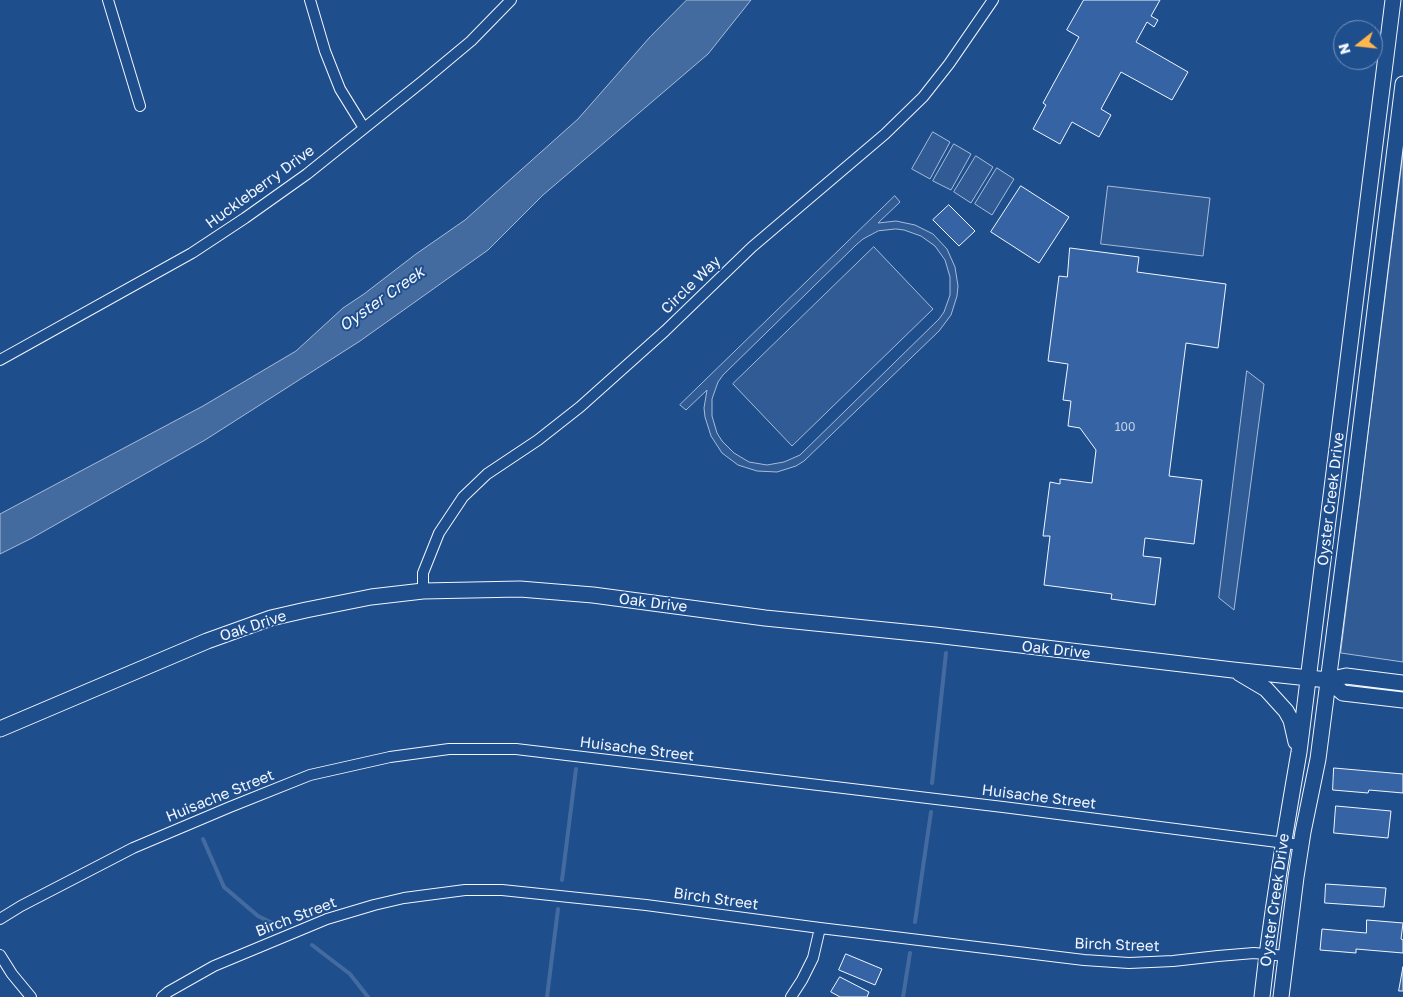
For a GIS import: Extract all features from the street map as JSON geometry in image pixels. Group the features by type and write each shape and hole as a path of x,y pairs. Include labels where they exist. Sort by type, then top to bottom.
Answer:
{"main road":[{"name":"Oyster Creek Drive","path":"1262,997 1266,954 1299,752 1393,0"},
{"name":"Oyster Creek Drive","path":"1281,997 1296,877 1318,759 1398,162 1403,84"},
{"path":"1398,162 1403,179"},
{"name":"Oak Drive","path":"0,729 207,641 272,618 371,597 423,591 520,589 593,595 765,618 935,635 1233,670 1328,680 1346,676 1403,683"},
{"path":"1233,670 1266,689 1286,711 1291,720 1299,752"},
{"name":"Oak Drive","path":"1328,680 1343,693 1403,700"}],"street":[{"path":"108,0 140,106"},
{"path":"310,0 325,51 340,89 364,128"},
{"name":"Huckleberry Drive","path":"0,360 192,253 245,218 307,174 423,81 464,46 511,0"},
{"name":"Circle Way","path":"423,591 423,573 439,533 463,497 487,474 538,440 588,401 665,331 752,247 885,134 923,97 994,0"},
{"name":"Huisache Street","path":"0,919 21,906 133,848 310,775 390,757 449,749 516,749 1301,845"},
{"name":"Birch Street","path":"162,997 214,966 327,920 374,905 404,898 465,890 502,890 646,905 1084,960 1129,963 1218,956 1266,954 1286,956"},
{"path":"791,997 813,958 820,928"},
{"path":"0,955 12,974 31,997"}],"shaded area":[{"path":"933,132 950,142 930,179 912,169"},
{"path":"954,144 971,154 951,190 933,181"},
{"path":"1403,153 1403,662 1341,653"},
{"path":"976,156 993,167 971,203 954,192"},
{"path":"997,168 1014,179 992,215 975,204"},
{"path":"1108,186 1210,198 1203,256 1101,244"},
{"path":"895,196 900,202 878,223 896,221 915,225 933,234 947,249 955,267 958,286 951,315 939,331 804,461 796,466 777,472 757,471 738,465 722,453 711,436 704,408 707,390 686,410 680,405","holes":["904,230 921,236 935,246 945,260 950,277 950,295 944,312 939,319 800,455 784,462 767,465 749,462 734,453 717,433 712,416 712,399 718,382 723,375 863,239 878,231"]},
{"path":"874,247 933,309 792,446 733,384"},
{"path":"1247,371 1264,384 1234,610 1219,598"}],"water":[{"name":"Oyster Creek","path":"687,0 751,0 708,54 543,195 488,250 360,341 205,440 32,538 0,554 0,514 203,406 296,351 343,308 465,220 578,119 650,37"}],"building":[{"path":"1084,0 1160,0 1151,16 1158,20 1154,27 1147,22 1136,42 1188,72 1172,100 1121,72 1101,109 1111,115 1099,137 1072,122 1060,144 1033,129 1046,105 1043,103 1079,37 1067,30"},
{"path":"1021,186 1069,217 1039,263 991,232"},
{"path":"949,205 975,231 959,246 933,220"},
{"path":"1070,248 1139,257 1137,272 1226,284 1218,348 1186,343 1169,476 1202,480 1194,544 1145,538 1143,556 1161,558 1155,605 1111,599 1112,594 1044,585 1050,536 1043,536 1050,482 1060,484 1060,479 1092,483 1096,450 1080,428 1068,426 1071,401 1063,400 1068,364 1048,361 1059,276 1067,277"},
{"path":"1334,768 1403,774 1403,793 1369,790 1368,793 1333,790"},
{"path":"1336,806 1391,811 1388,838 1334,833"},
{"path":"1326,884 1386,888 1384,907 1325,903"},
{"path":"1367,920 1403,923 1401,939 1403,940 1403,953 1356,949 1356,953 1320,950 1322,929 1366,933"},
{"path":"846,954 882,969 875,985 839,970"},
{"path":"1403,967 1403,991 1399,991"},
{"path":"840,977 869,992 867,997 840,997 831,992"}],"waterway":[{"path":"932,783 946,653"},
{"path":"562,880 576,769"},
{"path":"915,922 931,812"},
{"path":"203,839 224,887 258,916 278,926"},
{"path":"547,997 558,909"},
{"path":"312,945 350,974 368,997"},
{"path":"903,997 910,953"}]}
